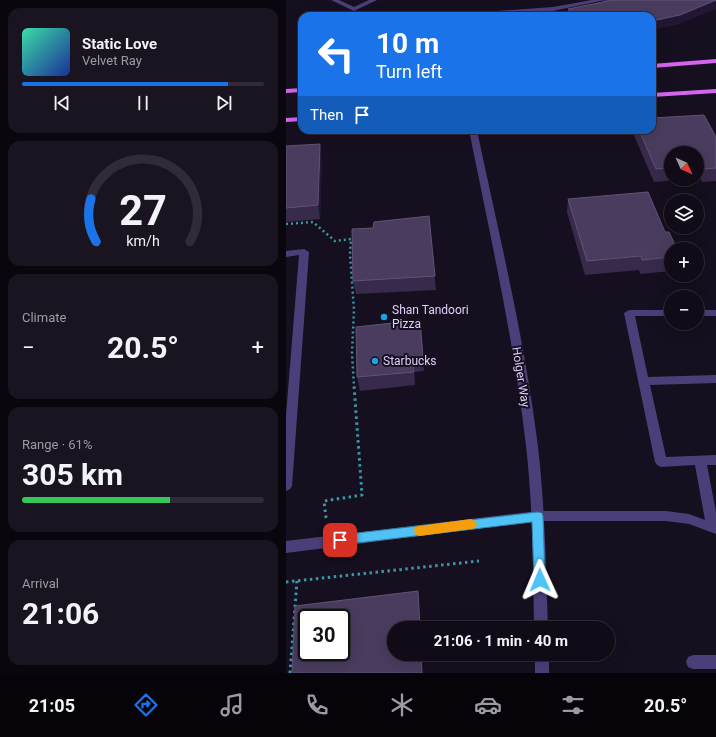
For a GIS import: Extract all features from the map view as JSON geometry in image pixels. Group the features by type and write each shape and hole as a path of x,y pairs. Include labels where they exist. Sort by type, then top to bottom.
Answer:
{"main road":[{"path":"656,66 716,61"},
{"path":"286,91 298,90"},
{"path":"656,95 716,91"},
{"path":"286,120 298,119"}],"street":[{"path":"334,0 354,9 374,0"},
{"path":"511,12 553,9 602,0"},
{"name":"Holger Way","path":"474,134 521,372 532,448 538,516 541,621"},
{"path":"286,254 304,252 286,486"},
{"path":"664,313 629,313 661,462 716,460"},
{"path":"704,313 716,313"},
{"path":"644,381 716,379"},
{"path":"700,460 715,529"},
{"path":"286,547 538,516 666,516 689,520 715,529"},
{"path":"542,661 542,673"},
{"path":"693,662 716,662"}],"path":[{"path":"286,224 313,222 335,241 351,239 350,254 354,310 352,353 362,495 324,501 326,518"},
{"path":"286,582 479,561"},
{"path":"290,673 297,581"}],"building":[{"path":"613,0 716,0 680,15 656,20 656,12 571,12 568,9"},
{"path":"704,115 716,137 716,168 705,169 704,146 664,146 664,168 656,169 641,134 656,134 656,118"},
{"path":"320,144 318,205 286,208 286,146"},
{"path":"648,192 664,230 664,234 670,234 674,242 664,242 664,258 642,260 641,256 587,261 568,199"},
{"path":"429,216 435,276 353,281 352,229 373,228 374,222"},
{"path":"420,320 423,358 413,359 414,372 357,377 356,327"},
{"path":"418,591 420,621 387,621 387,661 421,661 422,673 292,673 295,606"}],"slow traffic":[{"path":"419,531 471,524"}],"place":[{"name":"Shan Tandoori Pizza","path":"384,317"},
{"name":"Starbucks","path":"375,361"}],"route":[{"path":"340,540 538,516 540,580"}]}
